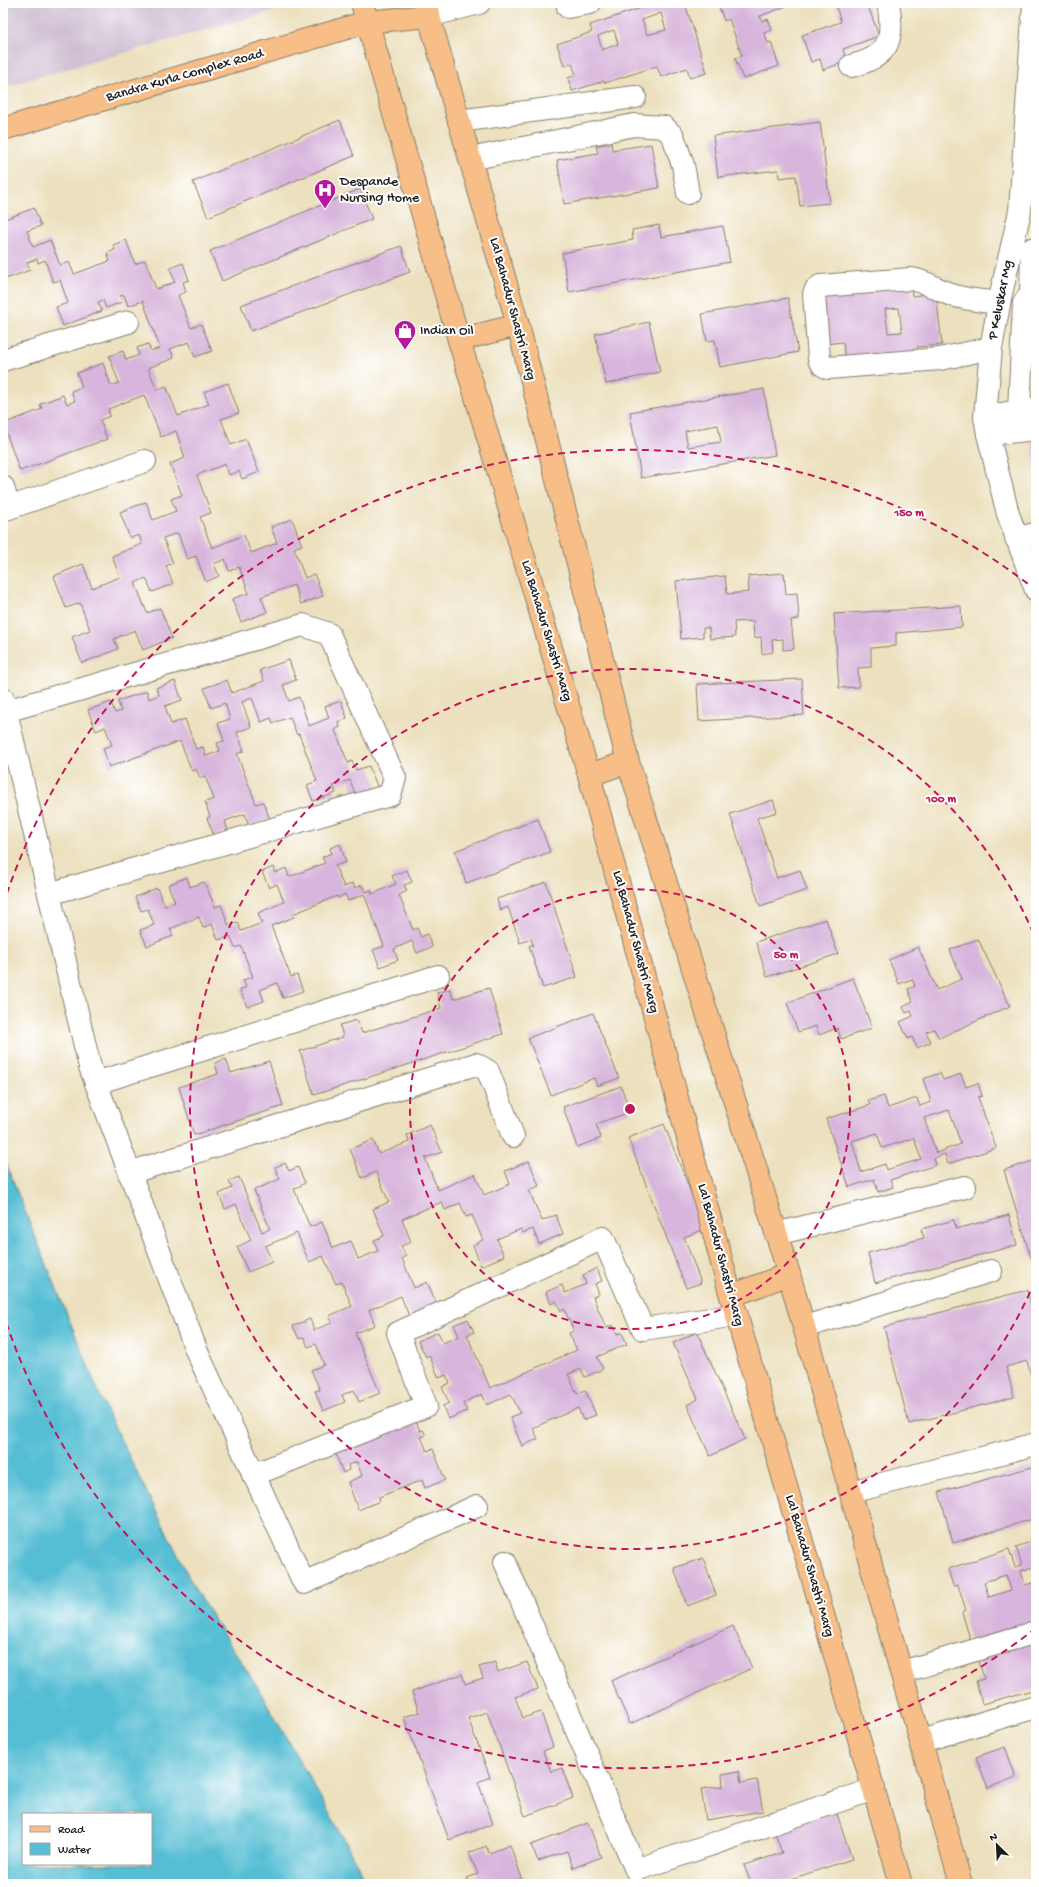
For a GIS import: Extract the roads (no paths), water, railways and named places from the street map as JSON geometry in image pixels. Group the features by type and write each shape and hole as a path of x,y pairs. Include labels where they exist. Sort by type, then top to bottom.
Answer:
{"main road":[{"name":"Bandra Kurla Complex Road","path":"3,129 364,13 427,9"},
{"name":"Lal Bahadur Shastri Marg","path":"427,9 518,325 628,762 789,1274 922,1741 961,1884"},
{"name":"Lal Bahadur Shastri Marg","path":"364,13 459,340 589,775 734,1305 901,1884"},
{"path":"459,340 518,325"},
{"path":"589,775 628,762"},
{"path":"734,1305 789,1274"}],"street":[{"path":"427,9 480,3"},
{"path":"568,7 590,3"},
{"path":"851,66 866,63 879,55 889,42 891,19 888,3"},
{"name":"P Keluskar Mg","path":"1034,3 1028,209 1000,298 991,348 986,426 1008,514 1027,544 1036,590"},
{"path":"459,121 636,97"},
{"path":"470,159 634,125 664,127 673,136 683,165 688,194"},
{"path":"986,426 1027,409 1024,303 1034,289 1032,249"},
{"path":"991,348 940,359 828,368 823,365 819,358 814,294 816,289 820,286 911,279 921,280 942,291 961,297 1000,298 1034,289"},
{"path":"3,360 128,322"},
{"path":"986,426 1036,429"},
{"path":"3,487 6,509 146,462"},
{"path":"49,894 390,795 395,778 329,634 302,625 4,705 90,1068 197,1352 304,1583 477,1506"},
{"path":"96,1083 438,976"},
{"path":"129,1173 476,1064 488,1071 514,1136"},
{"path":"776,1234 965,1187"},
{"path":"253,1475 426,1406 398,1333 603,1238 643,1329 734,1305"},
{"path":"804,1327 991,1271"},
{"path":"851,1492 1036,1444"},
{"path":"505,1562 636,1870 874,1790"},
{"path":"902,1672 1036,1632"},
{"path":"922,1741 1036,1707"}],"water":[{"path":"3,1157 106,1410 196,1591 258,1688 343,1837 367,1884 3,1884"}],"place":[{"name":"Despande Nursing Home","path":"325,210"},
{"name":"Indian Oil","path":"405,350"}]}
